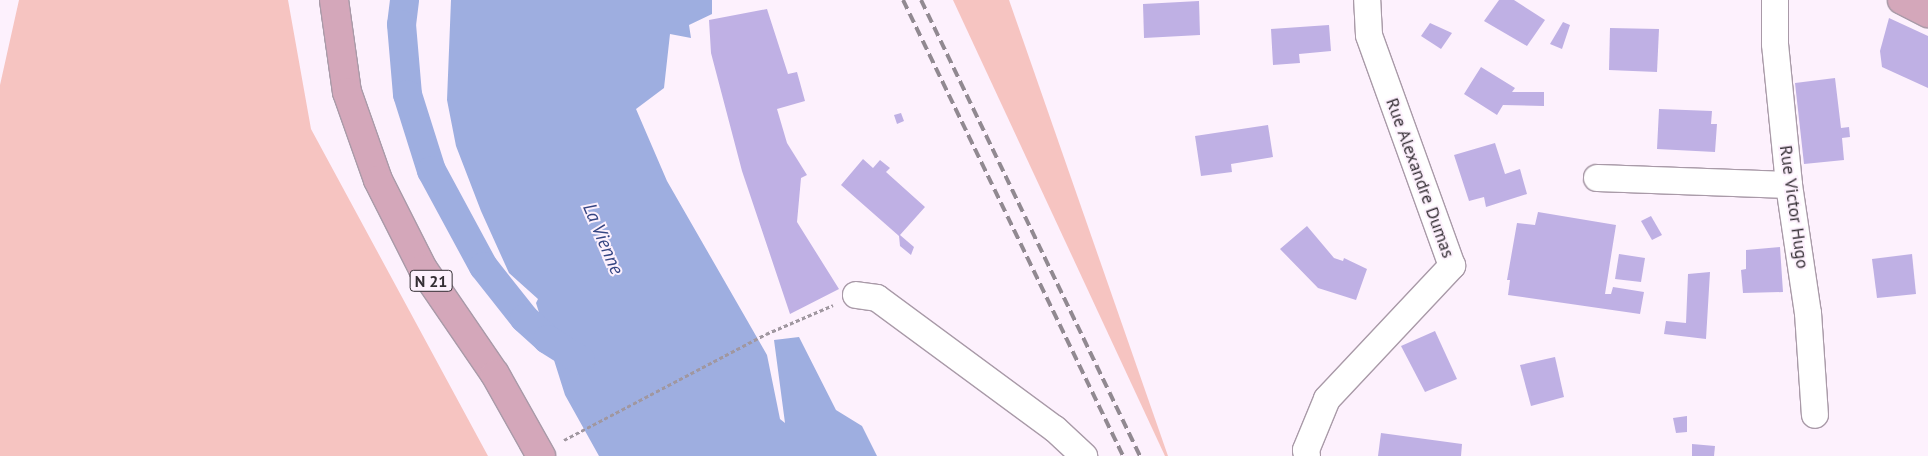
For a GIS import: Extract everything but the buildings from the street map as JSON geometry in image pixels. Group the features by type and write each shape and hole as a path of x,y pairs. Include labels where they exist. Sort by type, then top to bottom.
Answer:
{"main road":[{"name":"N 21","path":"334,0 347,92 378,180 423,268 495,374 541,456"},
{"path":"1902,0 1928,13"}],"street":[{"name":"Rue Alexandre Dumas","path":"1306,456 1306,450 1328,399 1452,266 1368,35 1367,0"},
{"name":"Rue Victor Hugo","path":"1775,0 1775,44 1789,184 1808,313 1815,415"},
{"path":"1597,178 1789,184"},
{"path":"856,295 878,298 1055,429 1084,456"}],"path":[{"path":"580,431 766,334 856,295"}],"shaded area":[{"path":"19,0 288,0 311,129 488,456 0,456 0,85"},
{"path":"953,0 1009,0 1168,456 1165,456"}],"water":[{"name":"La Vienne","path":"451,0 712,0 712,14 689,25 691,38 670,34 664,88 636,109 667,181 767,355 780,419 785,423 774,340 799,337 836,410 862,426 877,456 599,456 565,395 536,303 538,299 509,273 481,211 456,146 447,100"}],"waterway":[{"path":"404,0 401,24 407,94 431,170 483,266 524,318 547,339 580,360"}],"railway":[{"path":"903,0 1123,456"},
{"path":"921,0 1140,456"}]}
